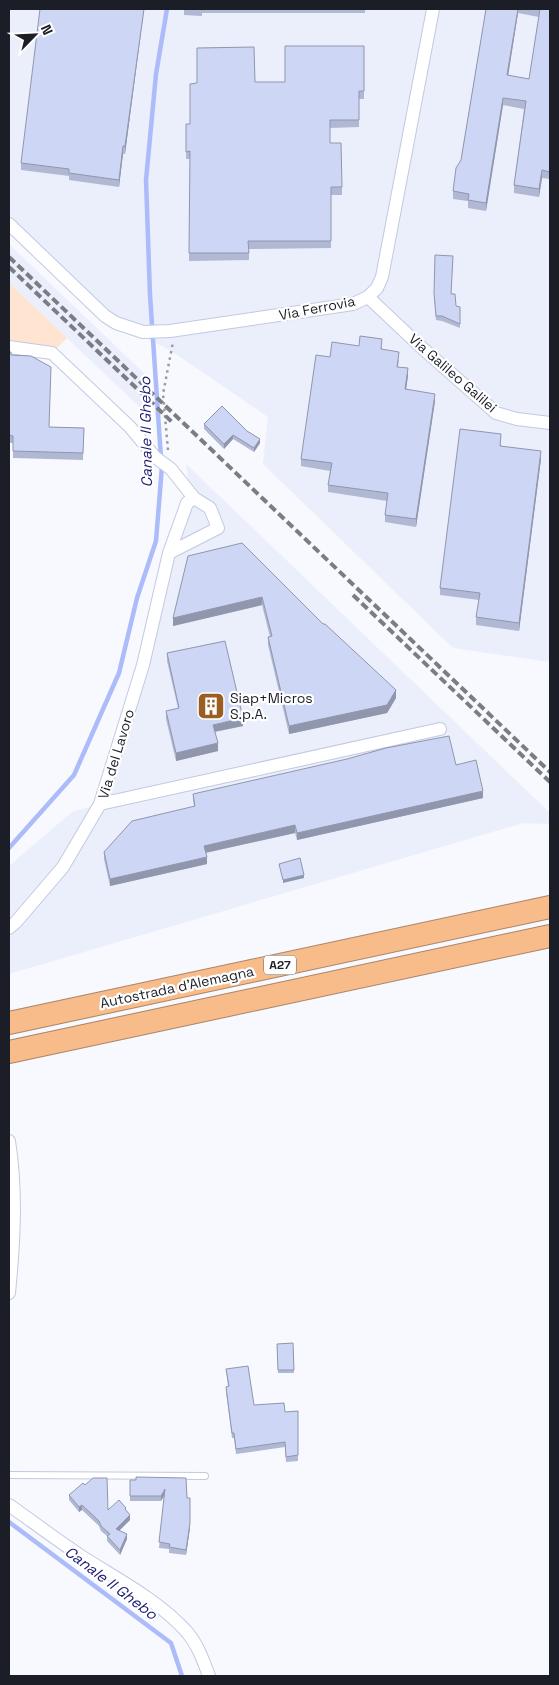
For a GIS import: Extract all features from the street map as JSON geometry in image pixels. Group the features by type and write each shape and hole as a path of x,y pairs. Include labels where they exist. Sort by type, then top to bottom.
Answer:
{"highway":[{"name":"Autostrada d'Alemagna","path":"9,1023 550,906"},
{"name":"Autostrada d'Alemagna","path":"9,1052 550,936"}],"street":[{"name":"Via Ferrovia","path":"9,224 104,316 116,323 143,332 165,332 324,309 352,304 368,297 377,288 382,276 433,9"},
{"name":"Via Galileo Galilei","path":"368,297 496,413 517,419 550,423"},
{"path":"9,346 52,353 130,427 155,457 171,469 194,498 210,508 218,528 169,553"},
{"name":"Via del Lavoro","path":"9,928 63,867 100,804 143,665 169,553 187,503 194,498"},
{"path":"100,804 440,729"},
{"path":"9,1141 13,1166 14,1242 9,1293"},
{"path":"9,1505 80,1555 139,1593 176,1621 200,1650 209,1676"}],"lane":[{"path":"9,1475 205,1476"}],"path":[{"path":"165,332 173,345 163,394 166,430"}],"shaded area":[{"path":"9,9 550,9 550,662 453,648 263,464 268,417 173,352 105,316 9,224"},
{"path":"9,244 149,378 151,418 9,283"},
{"path":"9,283 67,338 52,353 9,347"},
{"path":"186,464 550,813 550,824 523,823 9,974 9,866 72,812 100,804 190,496"}],"building":[{"path":"40,9 144,9 119,180 69,173 69,169 21,163"},
{"path":"486,9 518,9 507,75 529,79 540,9 550,9 550,172 542,170 539,189 514,185 526,101 503,98 486,203 468,200 469,194 453,191 456,168 461,160"},
{"path":"285,46 364,46 364,91 359,91 359,120 330,120 330,143 341,143 342,187 331,187 331,241 248,241 249,253 189,253 190,151 186,152 186,124 190,124 190,84 197,83 197,48 254,47 255,82 285,82"},
{"path":"435,255 453,256 451,294 455,294 456,306 460,307 460,324 442,316 436,316 434,293"},
{"path":"360,336 382,339 381,349 399,352 397,367 408,368 405,389 435,394 416,519 385,515 388,493 328,485 332,463 301,459 316,355 330,357 332,342 359,346"},
{"path":"9,352 11,352 11,355 31,356 51,367 49,427 84,428 83,453 13,451 13,436 9,435"},
{"path":"222,406 247,431 260,439 254,448 233,435 224,444 204,424"},
{"path":"460,429 501,434 500,446 541,451 519,623 476,617 480,593 440,588"},
{"path":"242,543 323,624 396,690 387,705 289,726 268,637 272,636 262,597 173,618 188,556"},
{"name":"Siap+Micros S.p.A.","path":"225,641 243,718 213,725 218,743 176,753 166,711 179,708 167,653"},
{"path":"449,736 456,765 476,760 483,791 297,833 295,825 204,846 207,857 110,879 104,852 132,821 195,806 193,794 347,759 386,748"},
{"path":"300,858 304,875 283,880 279,864"},
{"path":"293,1343 294,1370 278,1370 277,1344"},
{"path":"248,1366 254,1405 284,1403 285,1412 298,1411 298,1455 286,1457 285,1442 236,1449 226,1387 229,1386 226,1369"},
{"path":"136,1477 186,1478 187,1498 190,1498 190,1523 186,1550 169,1547 170,1544 159,1542 165,1489 161,1496 130,1496 130,1480 136,1480"},
{"path":"93,1478 107,1478 108,1510 119,1500 130,1515 116,1529 127,1534 120,1550 107,1536 110,1534 101,1526 99,1521 82,1505 79,1507 69,1495 83,1483 85,1485"}],"waterway":[{"name":"Canale Il Ghebo","path":"161,458 150,295 146,180 156,74 167,9"},
{"name":"Canale Il Ghebo","path":"9,848 74,775 119,673 137,598 156,541 162,466"},
{"name":"Canale Il Ghebo","path":"9,1522 171,1643 182,1676"}],"railway":[{"path":"9,257 550,772"},
{"path":"9,267 172,422"},
{"path":"353,595 550,782"}],"place":[{"name":"Siap+Micros S.p.A.","path":"211,706"}]}
